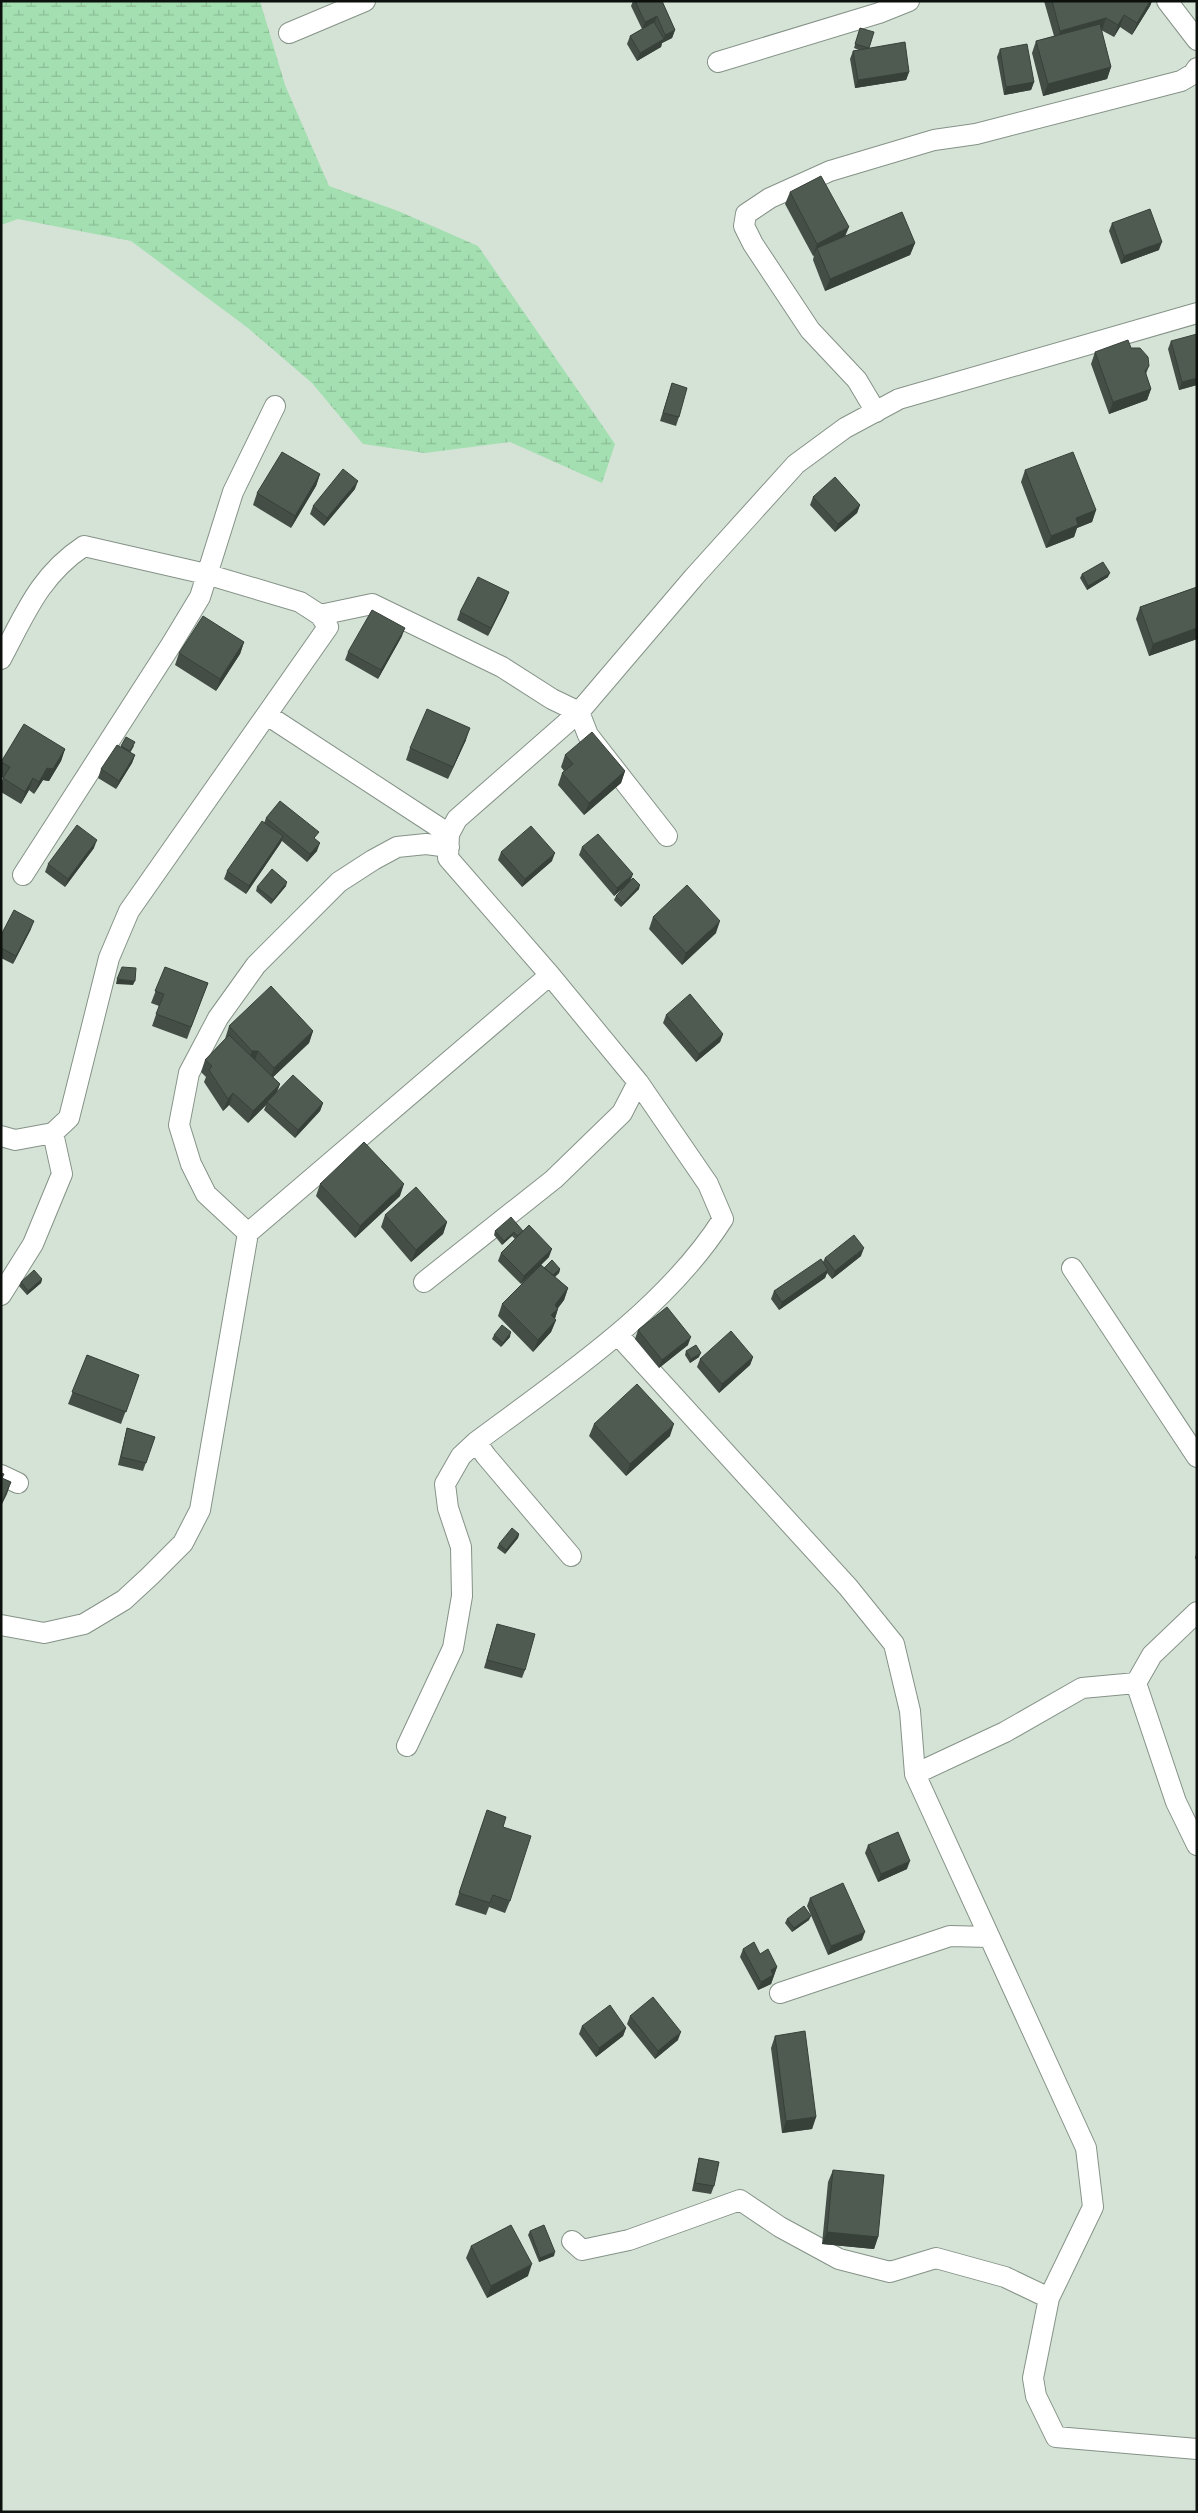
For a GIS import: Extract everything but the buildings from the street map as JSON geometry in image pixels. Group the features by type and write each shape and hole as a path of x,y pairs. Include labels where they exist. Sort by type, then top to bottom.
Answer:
{"street":[{"path":"289,33 365,1"},
{"path":"718,62 879,13 909,1"},
{"path":"1167,1 1197,40"},
{"path":"876,412 857,380 810,330 753,244 744,226 746,214 770,198 830,171 934,140 976,134 1181,81 1193,74 1197,68"},
{"path":"407,1746 453,1648 462,1596 460,1547 448,1508 445,1484 461,1456 476,1442 618,1335 704,1249 723,1219 708,1184 638,1082 550,975 448,858 449,841 456,819 579,712 694,577 796,464 845,428 899,399 1197,313"},
{"path":"23,875 172,645 200,597 233,492 275,406"},
{"path":"1,659 39,588 64,558 84,546 206,574 300,602 320,615 328,627 130,911 109,958 68,1118 53,1133 16,1140 1,1136"},
{"path":"320,615 372,604 502,667 552,699 579,712 588,735 667,836"},
{"path":"266,715 449,841"},
{"path":"248,1233 206,1194 191,1164 179,1125 188,1073 218,1018 256,965 339,882 397,847 449,841"},
{"path":"1,1625 44,1633 84,1624 124,1600 183,1543 200,1510 248,1233 550,975"},
{"path":"424,1282 554,1179 622,1113 638,1082"},
{"path":"1,1295 33,1244 62,1174 53,1133"},
{"path":"1072,1268 1197,1457"},
{"path":"618,1335 848,1587 894,1644 910,1711 914,1774 1086,2148 1093,2207 1049,2298 1033,2378 1036,2396 1056,2437 1197,2449"},
{"path":"476,1442 571,1556"},
{"path":"1197,1612 1152,1655 1136,1683 1176,1802 1197,1845"},
{"path":"914,1774 1005,1732 1082,1688 1136,1683"},
{"path":"780,1993 950,1936 989,1937"},
{"path":"572,2242 582,2250 629,2240 740,2200 780,2227 839,2259 890,2272 936,2258 1005,2277 1049,2298"}],"green space":[{"path":"1,1 260,1 285,85 329,186 398,211 478,246 615,444 602,483 510,442 425,453 363,444 312,383 248,328 131,241 18,219 1,225"}]}
